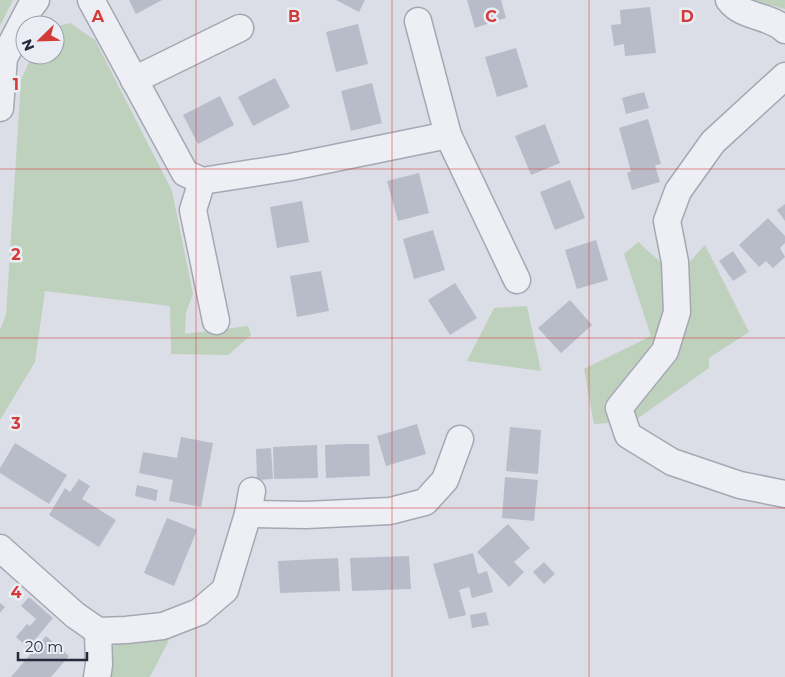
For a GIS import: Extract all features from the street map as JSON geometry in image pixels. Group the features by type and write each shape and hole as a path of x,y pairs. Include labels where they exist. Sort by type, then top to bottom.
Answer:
{"street":[{"path":"0,108 4,58 36,0"},
{"path":"91,0 184,173 202,181 291,167 448,135"},
{"path":"729,0 732,4 752,15 780,25 785,30"},
{"path":"418,21 448,135 517,280"},
{"path":"134,80 240,28"},
{"path":"785,76 713,142 678,191 667,221 675,262 677,312 665,351 619,408 628,435 672,462 740,484 785,494"},
{"path":"202,181 192,210 216,321"},
{"path":"0,548 75,615 98,631 163,626 199,612 226,590 250,503 306,515 390,511 425,502 445,480 460,439"},
{"path":"97,677 99,665 98,631"}],"green space":[{"path":"0,0 13,0 0,26"},
{"path":"750,0 785,0 785,9"},
{"path":"70,23 95,40 172,191 193,294 186,312 185,334 248,326 251,335 228,355 171,354 170,306 45,291 35,362 0,420 0,330 6,315 21,80 28,65 65,65 65,24"},
{"path":"638,242 664,265 685,267 705,245 749,332 709,358 709,368 634,421 594,424 584,369 651,336 624,254"},
{"path":"527,306 541,371 467,361 494,308"},
{"path":"172,634 150,677 106,677 104,665 115,643"}],"building":[{"path":"129,0 162,0 136,14"},
{"path":"336,0 365,0 359,12"},
{"path":"467,0 501,0 506,18 475,28"},
{"path":"650,7 656,53 625,56 624,44 614,46 611,25 621,24 620,10"},
{"path":"358,24 368,64 336,72 326,32"},
{"path":"516,48 528,87 497,97 485,57"},
{"path":"275,78 290,107 253,126 238,97"},
{"path":"372,83 382,123 351,131 341,91"},
{"path":"644,92 649,108 626,114 622,98"},
{"path":"220,96 234,125 198,144 183,115"},
{"path":"648,119 661,164 655,165 660,182 632,190 627,173 631,171 619,128"},
{"path":"545,124 560,163 531,175 515,136"},
{"path":"419,173 429,213 398,221 387,181"},
{"path":"570,180 585,218 555,230 540,192"},
{"path":"302,201 309,242 277,248 270,207"},
{"path":"785,204 785,221 777,210"},
{"path":"768,218 785,236 785,243 780,248 785,257 773,268 766,261 759,267 739,245"},
{"path":"433,230 445,270 414,279 403,239"},
{"path":"596,240 608,280 577,289 565,250"},
{"path":"733,251 747,272 733,281 719,261"},
{"path":"321,271 329,311 297,317 290,276"},
{"path":"455,283 477,318 450,335 428,300"},
{"path":"570,300 592,325 561,353 538,328"},
{"path":"417,424 426,454 386,466 377,436"},
{"path":"510,427 541,430 538,474 506,471"},
{"path":"181,437 213,443 201,507 169,501 173,480 139,473 143,452 177,458"},
{"path":"15,443 67,475 49,504 0,473 0,468"},
{"path":"369,444 370,476 326,478 325,445"},
{"path":"317,445 318,478 274,479 273,447"},
{"path":"271,448 273,479 257,480 256,449"},
{"path":"505,477 538,480 534,521 502,518"},
{"path":"79,479 90,486 82,499 116,520 99,547 49,515 65,488 70,492"},
{"path":"137,485 158,490 156,501 135,496"},
{"path":"167,518 197,530 174,586 144,573"},
{"path":"508,524 530,548 514,562 524,572 509,587 477,552"},
{"path":"473,553 478,574 487,571 493,592 472,598 469,587 459,590 466,615 449,619 433,564"},
{"path":"409,556 411,589 352,591 350,558"},
{"path":"338,558 340,591 280,593 278,561"},
{"path":"544,562 555,574 544,584 533,572"},
{"path":"29,597 53,618 28,648 16,637 27,624 30,626 36,619 21,606"},
{"path":"0,603 5,607 0,613"},
{"path":"486,612 489,625 472,628 470,615"},
{"path":"46,636 69,656 51,677 11,677"}]}
